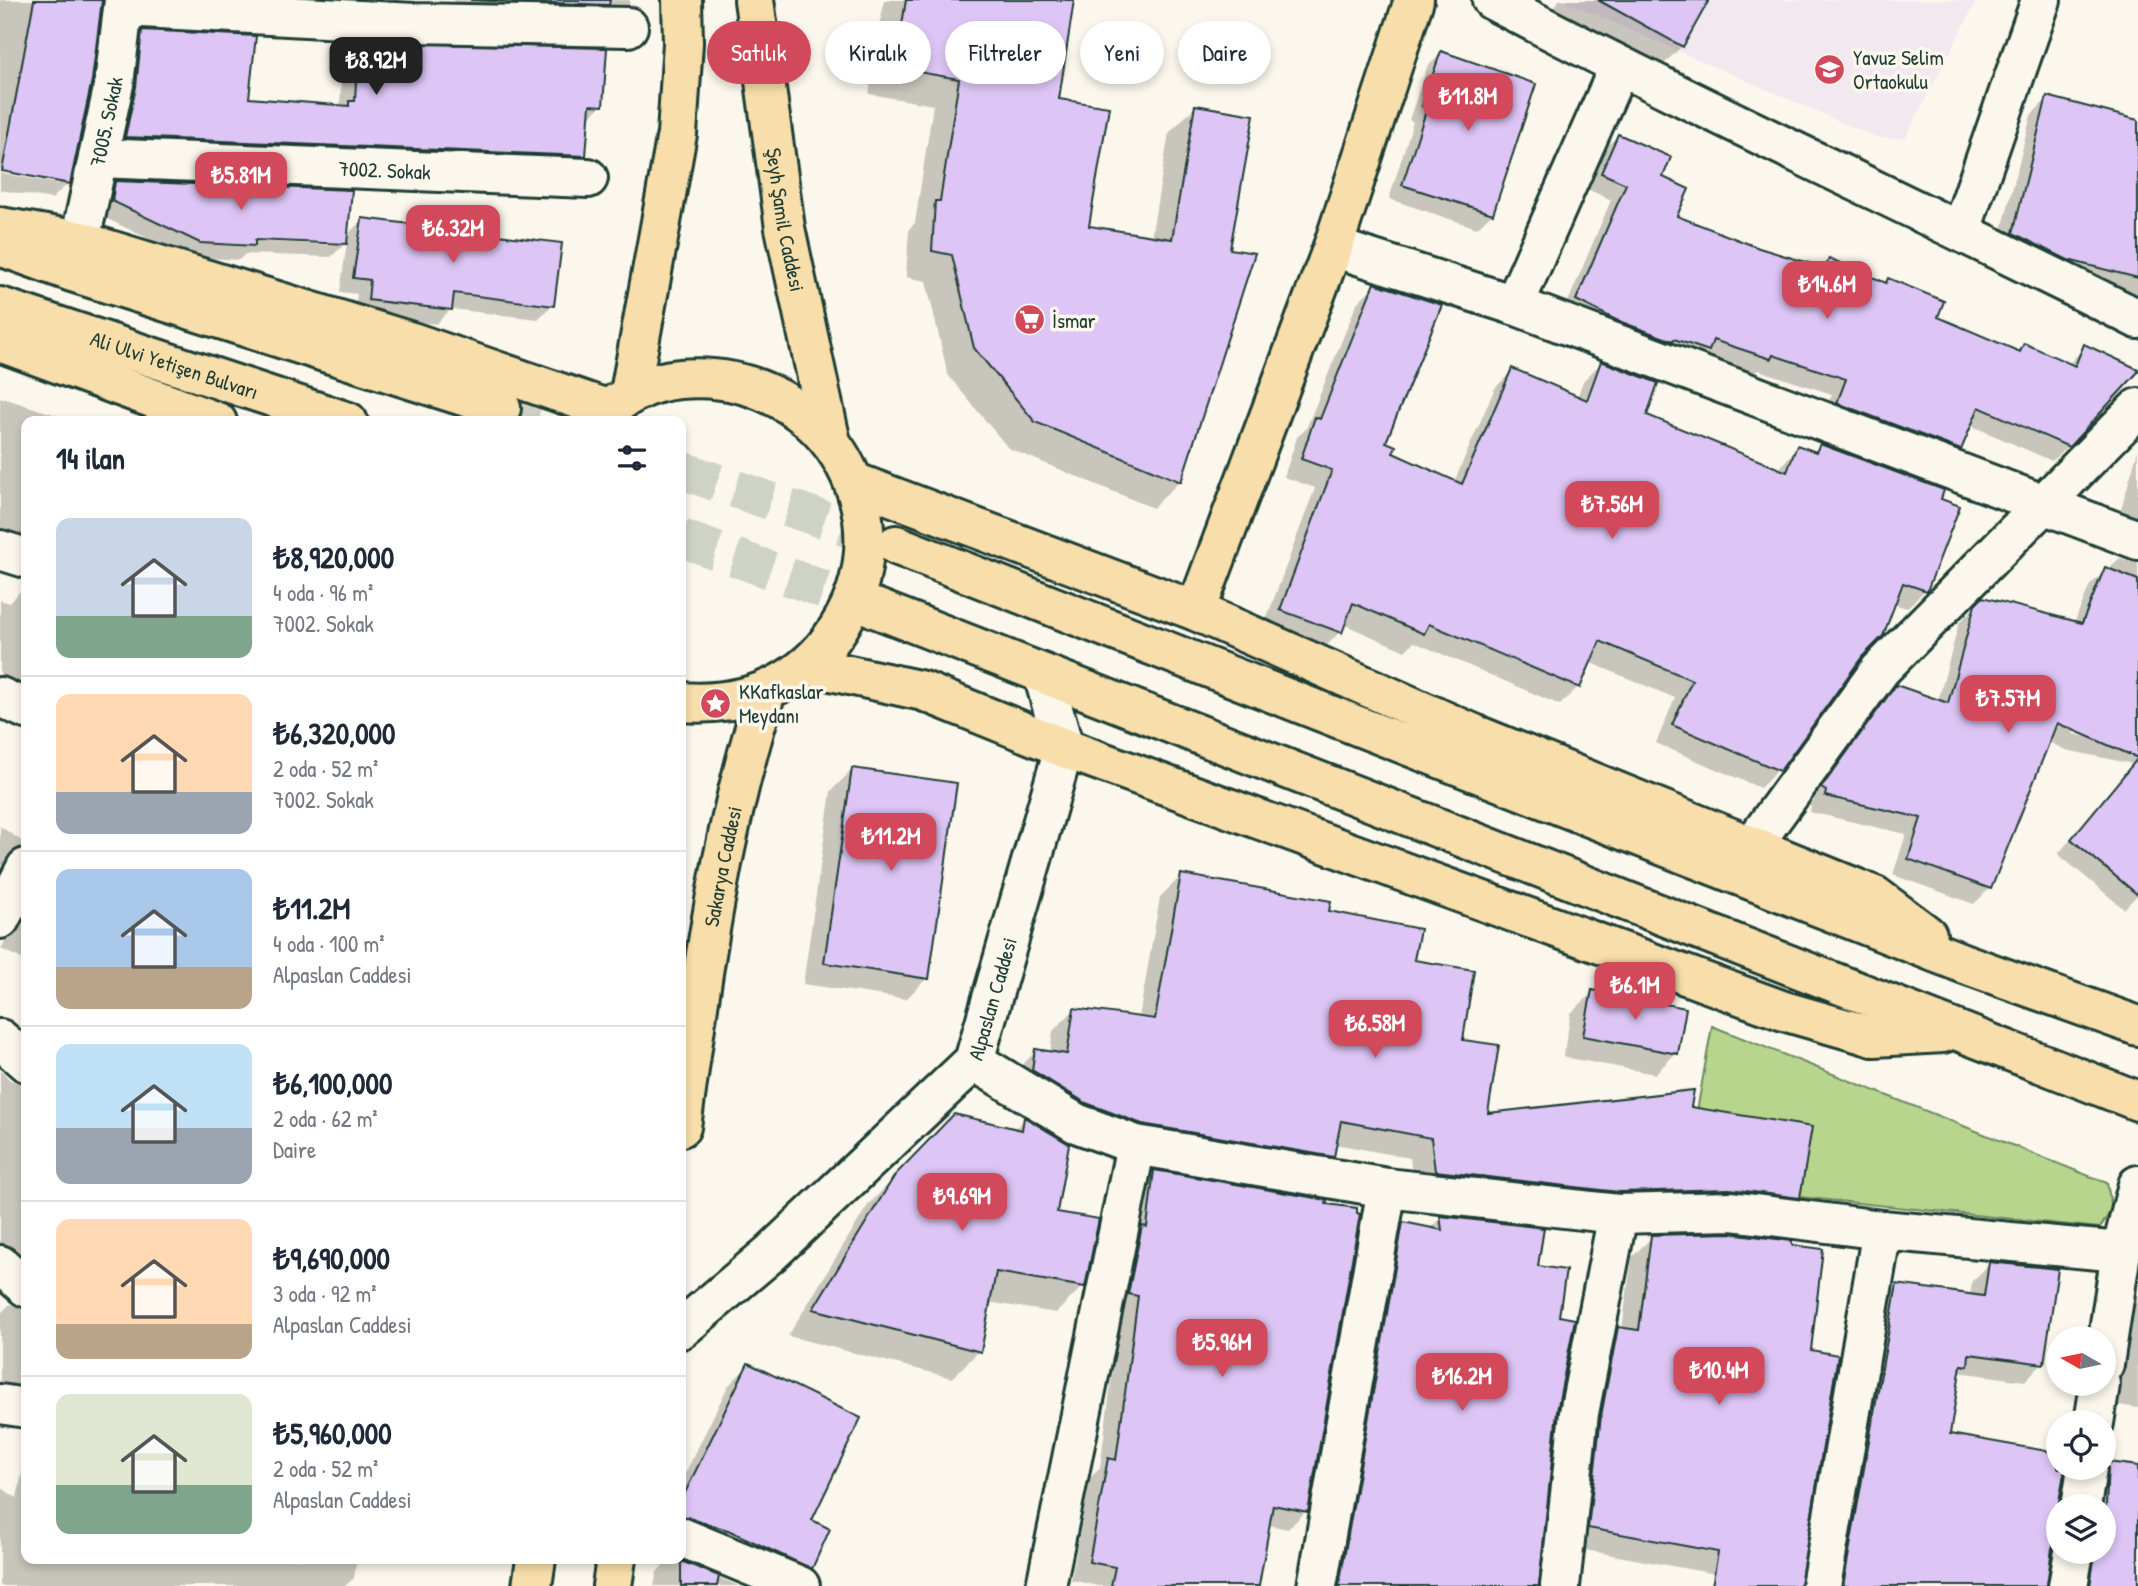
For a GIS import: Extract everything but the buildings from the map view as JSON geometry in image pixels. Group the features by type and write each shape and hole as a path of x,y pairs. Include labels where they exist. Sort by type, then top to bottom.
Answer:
{"main road":[{"path":"609,408 677,134 683,43 682,0"},
{"name":"Şeyh Şamil Caddesi","path":"754,0 785,228 830,438"},
{"path":"1196,611 1333,247 1414,0"},
{"path":"0,228 80,241 415,343 609,408 678,379 735,380 787,401 830,438 854,482 865,531 860,581 841,627 808,666 766,692 715,705 686,702"},
{"path":"0,246 72,272 501,408"},
{"name":"Ali Ulvi Yetişen Bulvarı","path":"0,307 330,416"},
{"name":"Ali Ulvi Yetişen Bulvarı","path":"0,342 202,416"},
{"path":"854,482 1196,611 1474,734 1875,896 1965,964"},
{"path":"896,545 1965,964 2138,1027"},
{"path":"875,608 2138,1101"},
{"path":"808,666 923,691 1064,748 1784,1011 1874,1037 1956,1032"},
{"name":"Sakarya Caddesi","path":"686,1094 718,883 743,761 766,692"},
{"path":"531,1586 535,1564"},
{"path":"612,1586 615,1564"}],"street":[{"path":"1492,0 1619,67 1961,230 2138,319"},
{"path":"1961,230 2041,0"},
{"path":"124,4 414,23 628,27"},
{"name":"7005. Sokak","path":"80,241 114,84 124,4"},
{"path":"1514,304 1619,67"},
{"name":"7002. Sokak","path":"98,158 588,178"},
{"path":"1333,247 1514,304 2138,540"},
{"path":"1752,846 1880,670 2045,506 2138,408"},
{"path":"0,550 21,556"},
{"path":"1043,674 1064,748"},
{"path":"0,697 21,707"},
{"name":"Alpaslan Caddesi","path":"686,1325 811,1216 974,1061 1064,748"},
{"path":"0,919 21,878"},
{"path":"0,1039 21,1058"},
{"path":"974,1061 1076,1123 1136,1145 1387,1188 1618,1214 1731,1211 1882,1230 2121,1252"},
{"path":"1046,1586 1136,1145"},
{"path":"2110,1326 2121,1252 2138,1185"},
{"path":"1317,1586 1387,1188"},
{"path":"1560,1586 1579,1413 1618,1214"},
{"path":"1821,1586 1882,1230"},
{"path":"0,1265 21,1283"},
{"path":"0,1293 21,1288"},
{"path":"0,1404 21,1407"},
{"path":"686,1539 800,1586"},
{"path":"2068,1586 2072,1564"}],"shaded area":[{"name":"Yavuz Selim Ortaokulu","path":"1561,0 1977,0 1905,138 1878,138"}],"green space":[{"path":"1712,1026 2107,1183 2112,1209 2100,1228 1684,1185"}],"tunnel":[{"path":"501,408 523,416"},
{"path":"686,472 890,543"},
{"path":"686,540 875,608"}],"place":[{"name":"Yavuz Selim Ortaokulu","path":"1830,69"},
{"name":"İsmar","path":"1029,320"},
{"name":"KKafkaslar Meydanı","path":"716,703"}]}
